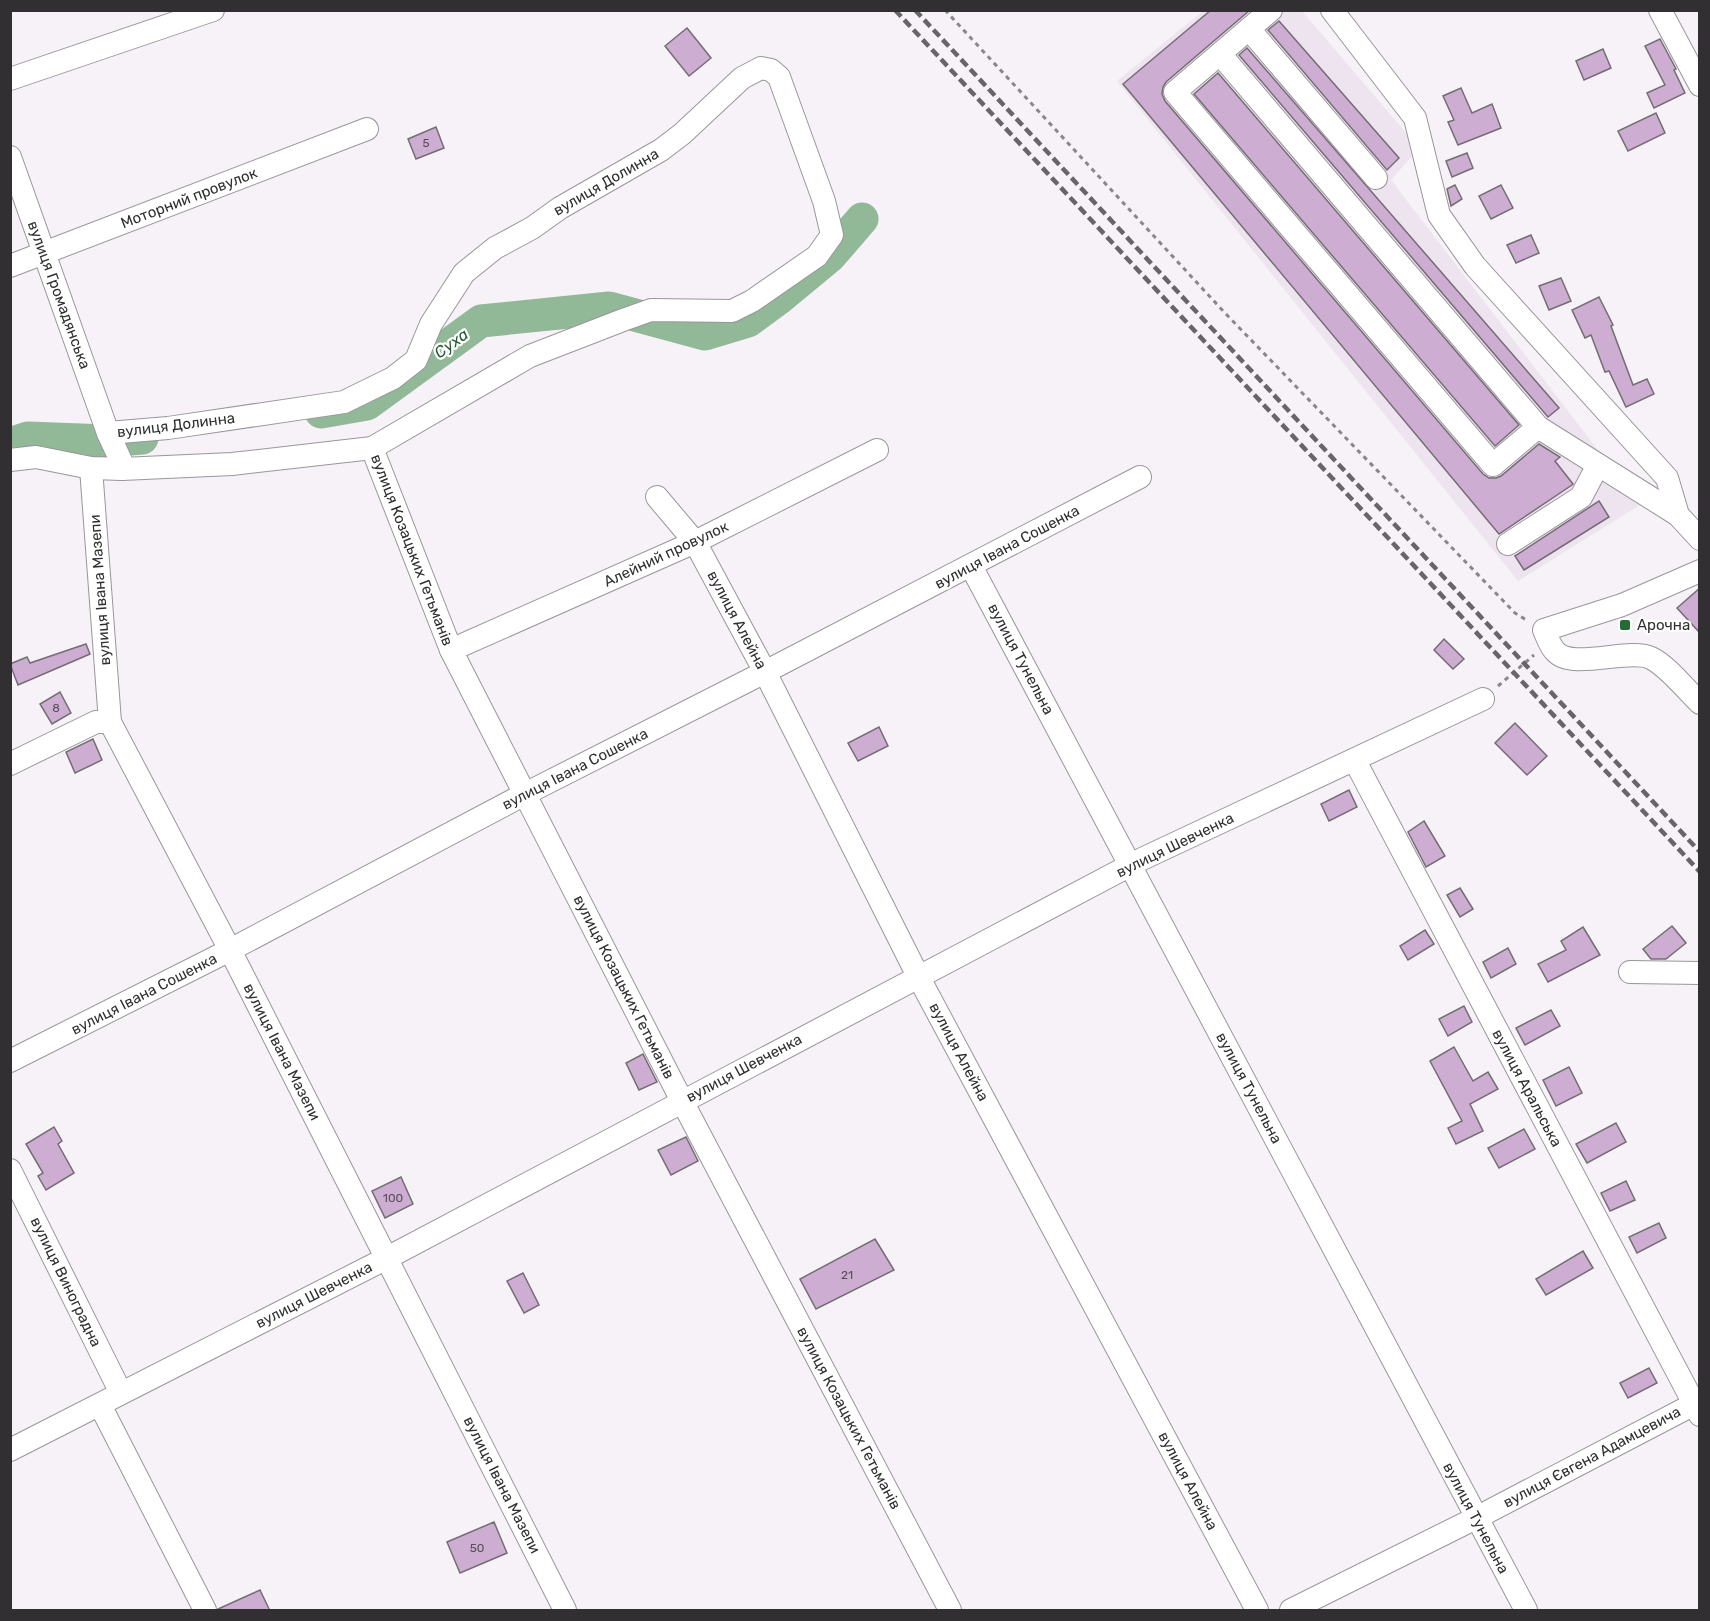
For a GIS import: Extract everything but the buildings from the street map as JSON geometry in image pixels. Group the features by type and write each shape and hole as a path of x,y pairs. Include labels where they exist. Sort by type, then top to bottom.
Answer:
{"street":[{"path":"10,79 213,10"},
{"path":"1271,10 1175,92 1493,465 1538,428"},
{"path":"1332,10 1415,118 1438,215 1475,266 1667,478 1678,515"},
{"path":"1660,10 1700,85"},
{"path":"1249,29 1376,178"},
{"path":"1220,54 1538,428 1678,515 1700,539"},
{"name":"вулиця Долинна","path":"108,433 168,428 344,402 393,378 417,360 432,324 464,273 495,248 662,150 742,78 761,68 771,70 779,77 824,201 832,235 817,256 752,301 732,311 651,310 530,356 372,448"},
{"name":"Моторний провулок","path":"10,266 367,129"},
{"name":"вулиця Громадянська","path":"10,157 121,465"},
{"path":"10,460 36,457 91,468 121,465 232,464 372,448"},
{"name":"вулиця Козацьких Гетьманів","path":"372,448 451,650 682,1101 950,1611"},
{"name":"Алейний провулок","path":"451,650 695,542 877,450"},
{"path":"1508,544 1581,497 1598,465"},
{"name":"вулиця Івана Мазепи","path":"91,468 110,722 230,950 566,1611"},
{"name":"вулиця Івана Сошенка","path":"10,1061 230,950 525,794 1140,477"},
{"name":"вулиця Алейна","path":"657,498 695,542 765,672 918,976 1257,1611"},
{"name":"вулиця Тунельна","path":"971,566 1526,1611"},
{"path":"1700,571 1622,605 1544,630 1555,652 1566,658 1650,657 1700,703"},
{"name":"вулиця Шевченка","path":"10,1450 387,1258 1131,865 1484,699"},
{"path":"10,764 96,722 110,722"},
{"name":"вулиця Аральська","path":"1355,761 1698,1407"},
{"path":"1630,972 1700,973"},
{"name":"вулиця Виноградна","path":"10,1170 121,1394"},
{"path":"100,1405 205,1611"},
{"name":"вулиця Євгена Адамцевича","path":"1291,1611 1698,1407"}],"path":[{"path":"945,10 1217,304 1515,613 1544,630 1533,657 1484,699"}],"shaded area":[{"path":"1203,11 1302,11 1419,148 1391,180 1640,505 1518,581 1117,81"}],"waterway":[{"name":"Суха","path":"321,412 367,404 481,321 609,308 705,334 748,321 830,256 862,219"},
{"name":"Суха","path":"10,444 28,438 107,441 142,438"}],"railway":[{"path":"895,10 1700,872"},
{"path":"915,10 1700,852"}],"place":[{"name":"Арочна","path":"1625,625"}]}
